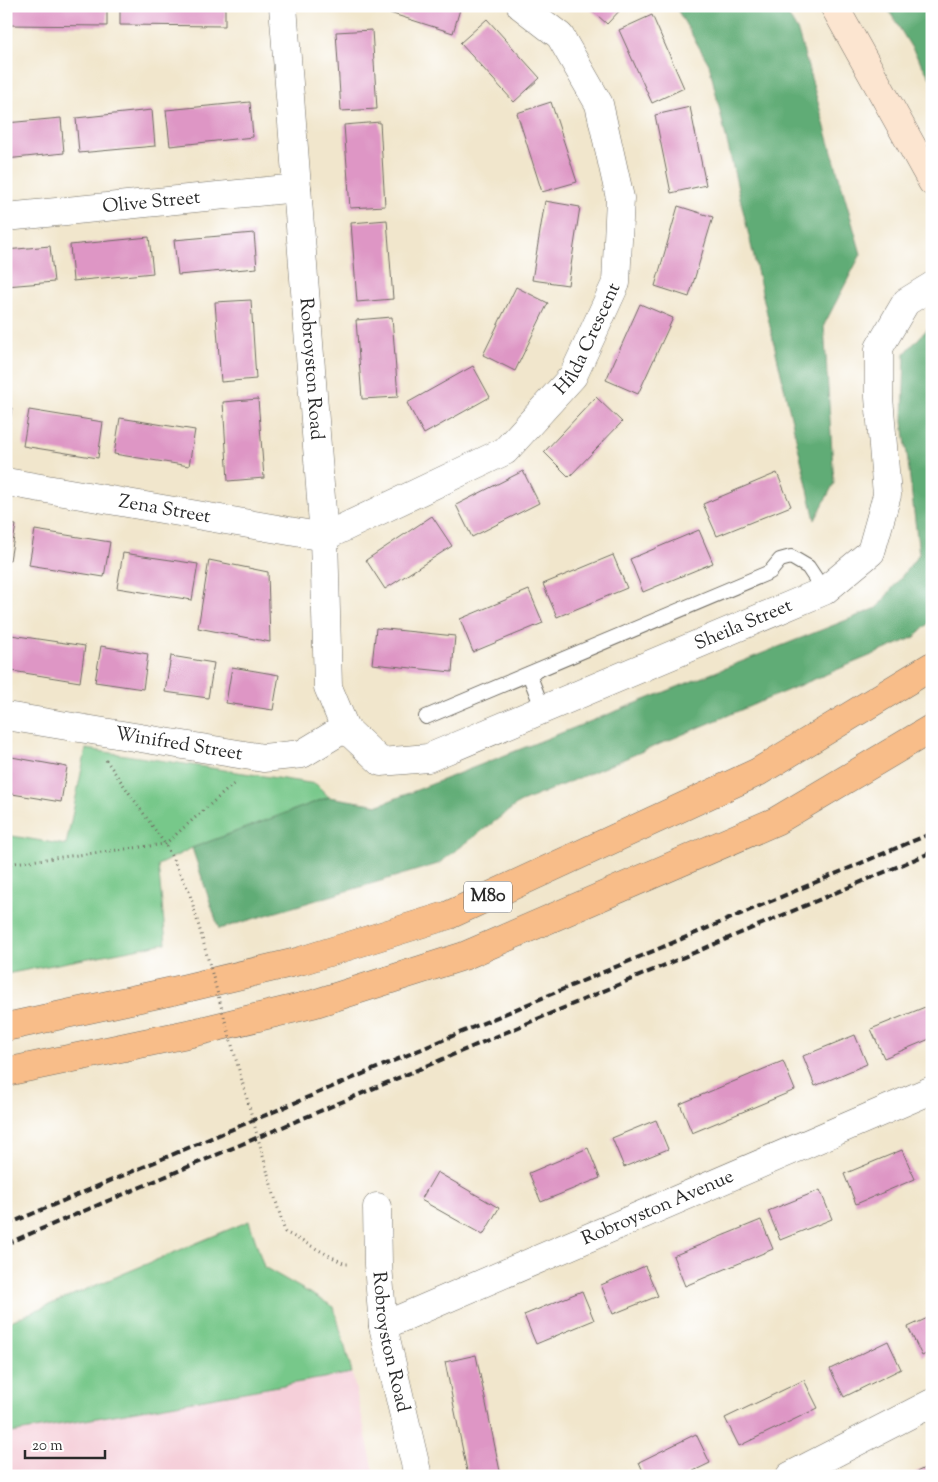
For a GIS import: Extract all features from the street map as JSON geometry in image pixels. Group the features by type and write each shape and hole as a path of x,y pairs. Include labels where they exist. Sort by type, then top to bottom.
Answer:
{"highway":[{"name":"M80","path":"6,1027 300,961 449,915 758,772 932,666"},
{"name":"M80","path":"6,1072 313,1004 464,956 776,821 932,728"}],"main road":[{"path":"834,6 932,182"}],"street":[{"name":"Robroyston Road","path":"283,6 324,537 328,687 345,728"},
{"name":"Hilda Crescent","path":"324,537 505,451 573,376 616,282 620,198 599,104 560,36 521,6"},
{"name":"Olive Street","path":"6,217 297,188"},
{"name":"Sheila Street","path":"345,728 381,762 428,758 824,591 871,552 887,495 879,397 879,348 906,302 932,286"},
{"name":"Zena Street","path":"6,482 324,537"},
{"name":"Winifred Street","path":"6,716 263,758 302,754 345,728"},
{"name":"Robroyston Avenue","path":"384,1326 932,1090"},
{"name":"Robroyston Road","path":"377,1207 378,1265 384,1326 418,1476"},
{"path":"790,1476 932,1403"}],"lane":[{"path":"426,717 770,572 780,560 791,557 808,567 824,591"},
{"path":"529,674 543,710"}],"path":[{"path":"84,729 165,844 189,891 285,1232 345,1264 378,1265"},
{"path":"6,864 165,844 263,758"}],"shaded area":[{"path":"352,1373 375,1476 6,1476 6,1434"}],"green space":[{"path":"675,6 783,6 798,32 861,254 824,325 834,483 815,520 709,64"},
{"path":"886,6 932,6 932,81"},
{"path":"932,324 932,620 915,637 519,803 438,864 219,929 192,848 329,797 379,805 877,608 919,554 903,421 905,353"},
{"path":"86,749 316,784 329,797 192,848 158,865 166,943 6,974 6,835 66,845"},
{"path":"249,1221 264,1267 334,1307 352,1373 6,1434 6,1323"}],"building":[{"path":"6,6 107,6 107,26 6,25"},
{"path":"120,6 225,6 225,26 120,25"},
{"path":"378,6 461,6 453,33 377,9"},
{"path":"587,6 624,6 607,24"},
{"path":"652,15 684,88 652,103 619,30"},
{"path":"487,19 540,78 514,102 460,43"},
{"path":"372,30 377,109 341,111 336,32"},
{"path":"250,102 253,137 170,146 166,110"},
{"path":"551,102 577,182 542,192 517,113"},
{"path":"690,107 706,185 671,193 655,115"},
{"path":"152,110 155,146 79,153 76,118"},
{"path":"61,118 64,153 6,159 6,123"},
{"path":"380,122 385,206 350,208 344,125"},
{"path":"545,201 580,207 568,285 532,280"},
{"path":"678,206 713,217 689,297 655,286"},
{"path":"387,220 393,299 357,302 351,223"},
{"path":"254,233 257,268 178,275 174,240"},
{"path":"149,237 153,273 73,281 70,245"},
{"path":"50,246 54,282 6,286 6,250"},
{"path":"516,287 548,303 515,371 483,355"},
{"path":"251,300 256,379 221,382 215,302"},
{"path":"640,304 673,318 638,394 606,380"},
{"path":"392,317 398,397 362,399 356,320"},
{"path":"473,366 490,397 424,434 407,403"},
{"path":"596,397 622,422 569,477 544,452"},
{"path":"258,399 264,478 228,481 223,402"},
{"path":"6,407 12,408 7,440 6,440"},
{"path":"29,410 103,422 98,458 23,446"},
{"path":"120,418 195,430 189,466 114,454"},
{"path":"523,471 539,503 472,537 456,505"},
{"path":"777,473 791,506 717,536 703,504"},
{"path":"432,516 452,546 385,589 366,560"},
{"path":"6,524 16,525 10,560 6,560"},
{"path":"35,530 110,542 104,577 29,565"},
{"path":"699,530 713,563 643,592 630,559"},
{"path":"123,553 198,564 192,600 117,588"},
{"path":"613,555 627,588 557,617 543,584"},
{"path":"209,560 268,572 270,642 198,628"},
{"path":"529,590 543,623 473,652 460,619"},
{"path":"376,628 455,636 452,672 372,664"},
{"path":"11,635 85,646 80,682 6,670"},
{"path":"101,646 148,654 143,689 95,682"},
{"path":"171,656 214,663 208,698 165,692"},
{"path":"232,667 279,675 273,710 226,703"},
{"path":"6,756 67,767 61,802 6,793"},
{"path":"930,1005 932,1008 932,1038 884,1058 871,1029"},
{"path":"855,1035 867,1064 815,1086 803,1056"},
{"path":"783,1061 795,1090 692,1133 680,1104"},
{"path":"656,1120 668,1149 624,1167 612,1138"},
{"path":"588,1148 600,1178 541,1202 529,1173"},
{"path":"902,1150 915,1179 856,1204 844,1174"},
{"path":"437,1172 499,1208 483,1235 421,1200"},
{"path":"820,1190 832,1219 780,1240 768,1211"},
{"path":"761,1220 773,1249 685,1286 673,1256"},
{"path":"645,1266 658,1296 613,1314 601,1285"},
{"path":"582,1291 594,1320 536,1344 524,1315"},
{"path":"932,1316 932,1351 922,1356 908,1327"},
{"path":"888,1341 901,1369 844,1397 830,1369"},
{"path":"476,1355 501,1476 468,1476 445,1362"},
{"path":"804,1380 818,1408 739,1446 725,1418"},
{"path":"696,1434 710,1463 683,1476 645,1476 639,1462"},
{"path":"932,1464 932,1476 909,1476"}],"railway":[{"path":"6,1225 932,833"},
{"path":"6,1244 932,852"}]}
